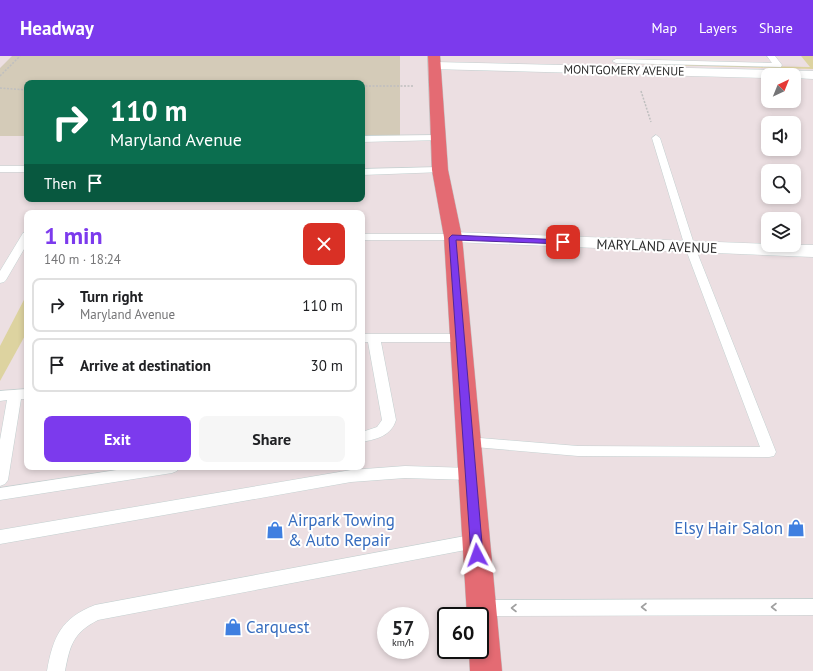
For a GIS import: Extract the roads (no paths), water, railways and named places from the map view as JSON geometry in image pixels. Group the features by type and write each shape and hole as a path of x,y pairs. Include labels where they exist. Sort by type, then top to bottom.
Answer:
{"main road":[{"path":"434,61 440,170 452,238 481,607"},
{"path":"485,659 486,671"}],"street":[{"name":"MONTGOMERY AVENUE","path":"434,61 616,62 635,71 813,75"},
{"name":"MARYLAND AVENUE","path":"452,238 813,251"}],"lane":[{"path":"616,62 778,65 771,56"},
{"path":"365,139 438,138"},
{"path":"468,442 578,450 769,452 690,247 656,138"},
{"path":"0,169 24,169"},
{"path":"365,172 440,170"},
{"path":"365,238 452,238"},
{"path":"0,280 24,240"},
{"path":"365,436 385,429 389,420 368,338 460,338"},
{"path":"0,396 21,395 0,480"},
{"path":"0,494 153,470"},
{"path":"0,538 352,476 405,472 471,474"},
{"path":"56,671 61,646 65,635 79,622 95,613 476,541"},
{"path":"489,608 813,607"}],"place":[{"name":"Elsy Hair Salon","path":"796,528"},
{"name":"Airpark Towing & Auto Repair","path":"275,530"},
{"name":"Carquest","path":"233,627"}]}
